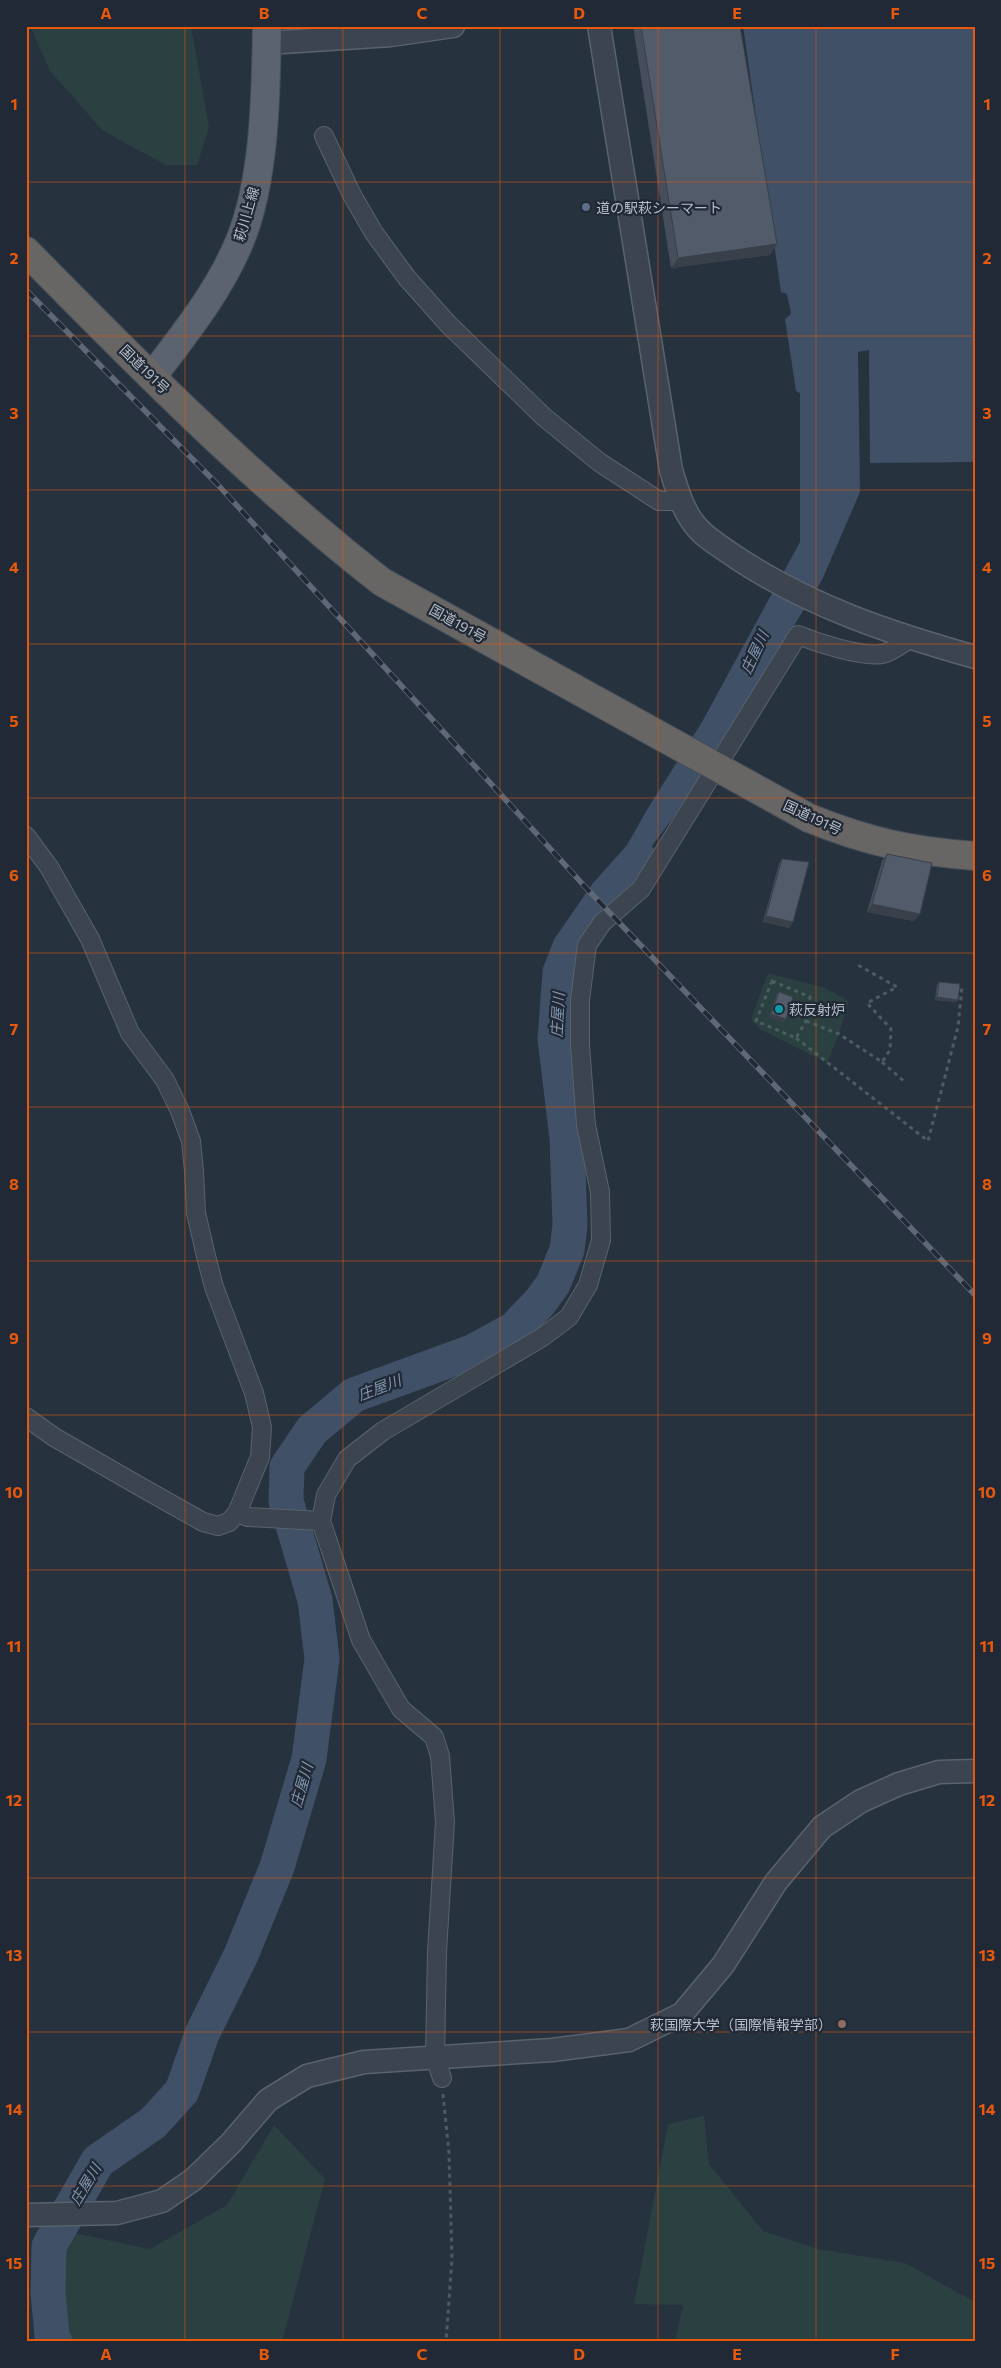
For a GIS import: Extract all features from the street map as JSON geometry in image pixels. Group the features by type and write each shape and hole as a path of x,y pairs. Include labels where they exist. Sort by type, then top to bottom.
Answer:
{"highway":[{"name":"国道191号","path":"26,251 252,472 320,534 382,582 809,818 848,834 891,846 933,853 975,856"}],"main road":[{"name":"萩川上線","path":"152,376 210,298 239,243 248,218 260,158 267,34"}],"street":[{"path":"267,34 453,26"},
{"path":"599,26 671,470 681,501 695,525 715,542 774,582 861,621 910,639 975,657"},
{"path":"324,136 352,195 374,234 406,278 448,324 544,416 600,462 659,502 681,501"},
{"path":"439,2068 436,1952 445,1822 440,1756 434,1737 401,1709 361,1640 320,1521 326,1495 347,1459 384,1431 541,1338 569,1317 588,1285 601,1240 600,1192 586,1125 580,1045 580,1000 587,945 602,923 640,888 714,764 798,635 821,644 849,651 883,654 910,639"},
{"path":"26,836 49,867 90,939 130,1033 166,1080 180,1111 191,1141 196,1213 214,1287 254,1393 262,1427 260,1457 237,1513 229,1522 218,1526 203,1522 54,1437 26,1417"},
{"path":"237,1513 248,1517 320,1521"},
{"path":"26,2215 117,2213 162,2201 194,2179 268,2100 307,2076 364,2062 439,2068 629,2040 682,2014 723,1965 776,1882 822,1827 861,1801 899,1784 939,1772 975,1771"}],"path":[{"path":"856,964 897,987 868,1003 891,1029 890,1050 882,1062"},
{"path":"796,1038 806,1021 810,996 772,981 756,1021 796,1038 928,1141 958,1027 962,987"},
{"path":"806,1021 839,1034 882,1062 906,1083"},
{"path":"439,2068 450,2153 452,2258 446,2342"}],"green space":[{"path":"30,26 191,26 209,127 197,165 166,165 103,131 50,71"},
{"path":"768,973 825,988 849,1001 839,1034 827,1063 761,1030 751,1019"},
{"path":"704,2116 709,2164 763,2231 818,2249 905,2263 975,2302 975,2342 675,2342 683,2305 634,2304 668,2124"},
{"path":"274,2125 325,2179 282,2342 60,2342 57,2297 65,2231 150,2249 227,2205"}],"water":[{"path":"743,26 975,26 975,462 870,463 869,350 858,352 860,492 822,580 681,807 614,897 602,889 648,808 702,722 800,542 800,393 796,391 785,319 791,314 787,294 781,292"}],"building":[{"path":"641,26 740,26 777,244 678,258"},
{"path":"887,854 932,863 920,914 872,904"},
{"path":"782,859 809,862 793,922 766,916"},
{"path":"939,982 960,984 958,1000 937,997"},
{"path":"779,992 793,997 786,1019 771,1014"}],"waterway":[{"name":"庄屋川","path":"55,2342 52,2336 48,2292 49,2246 98,2161 153,2123 182,2091 202,2034 241,1955 277,1867 309,1759 322,1659 315,1600 286,1501 287,1467 312,1430 354,1395 472,1352 514,1329 540,1302 553,1284 567,1250 570,1225 567,1138 555,1039 560,972 570,947 606,895 639,858"}],"railway":[{"path":"26,290 219,486 588,890 975,1295"}],"place":[{"name":"道の駅萩シーマート","path":"586,207"},
{"name":"萩反射炉","path":"779,1009"},
{"name":"萩国際大学（国際情報学部）","path":"842,2024"}]}
